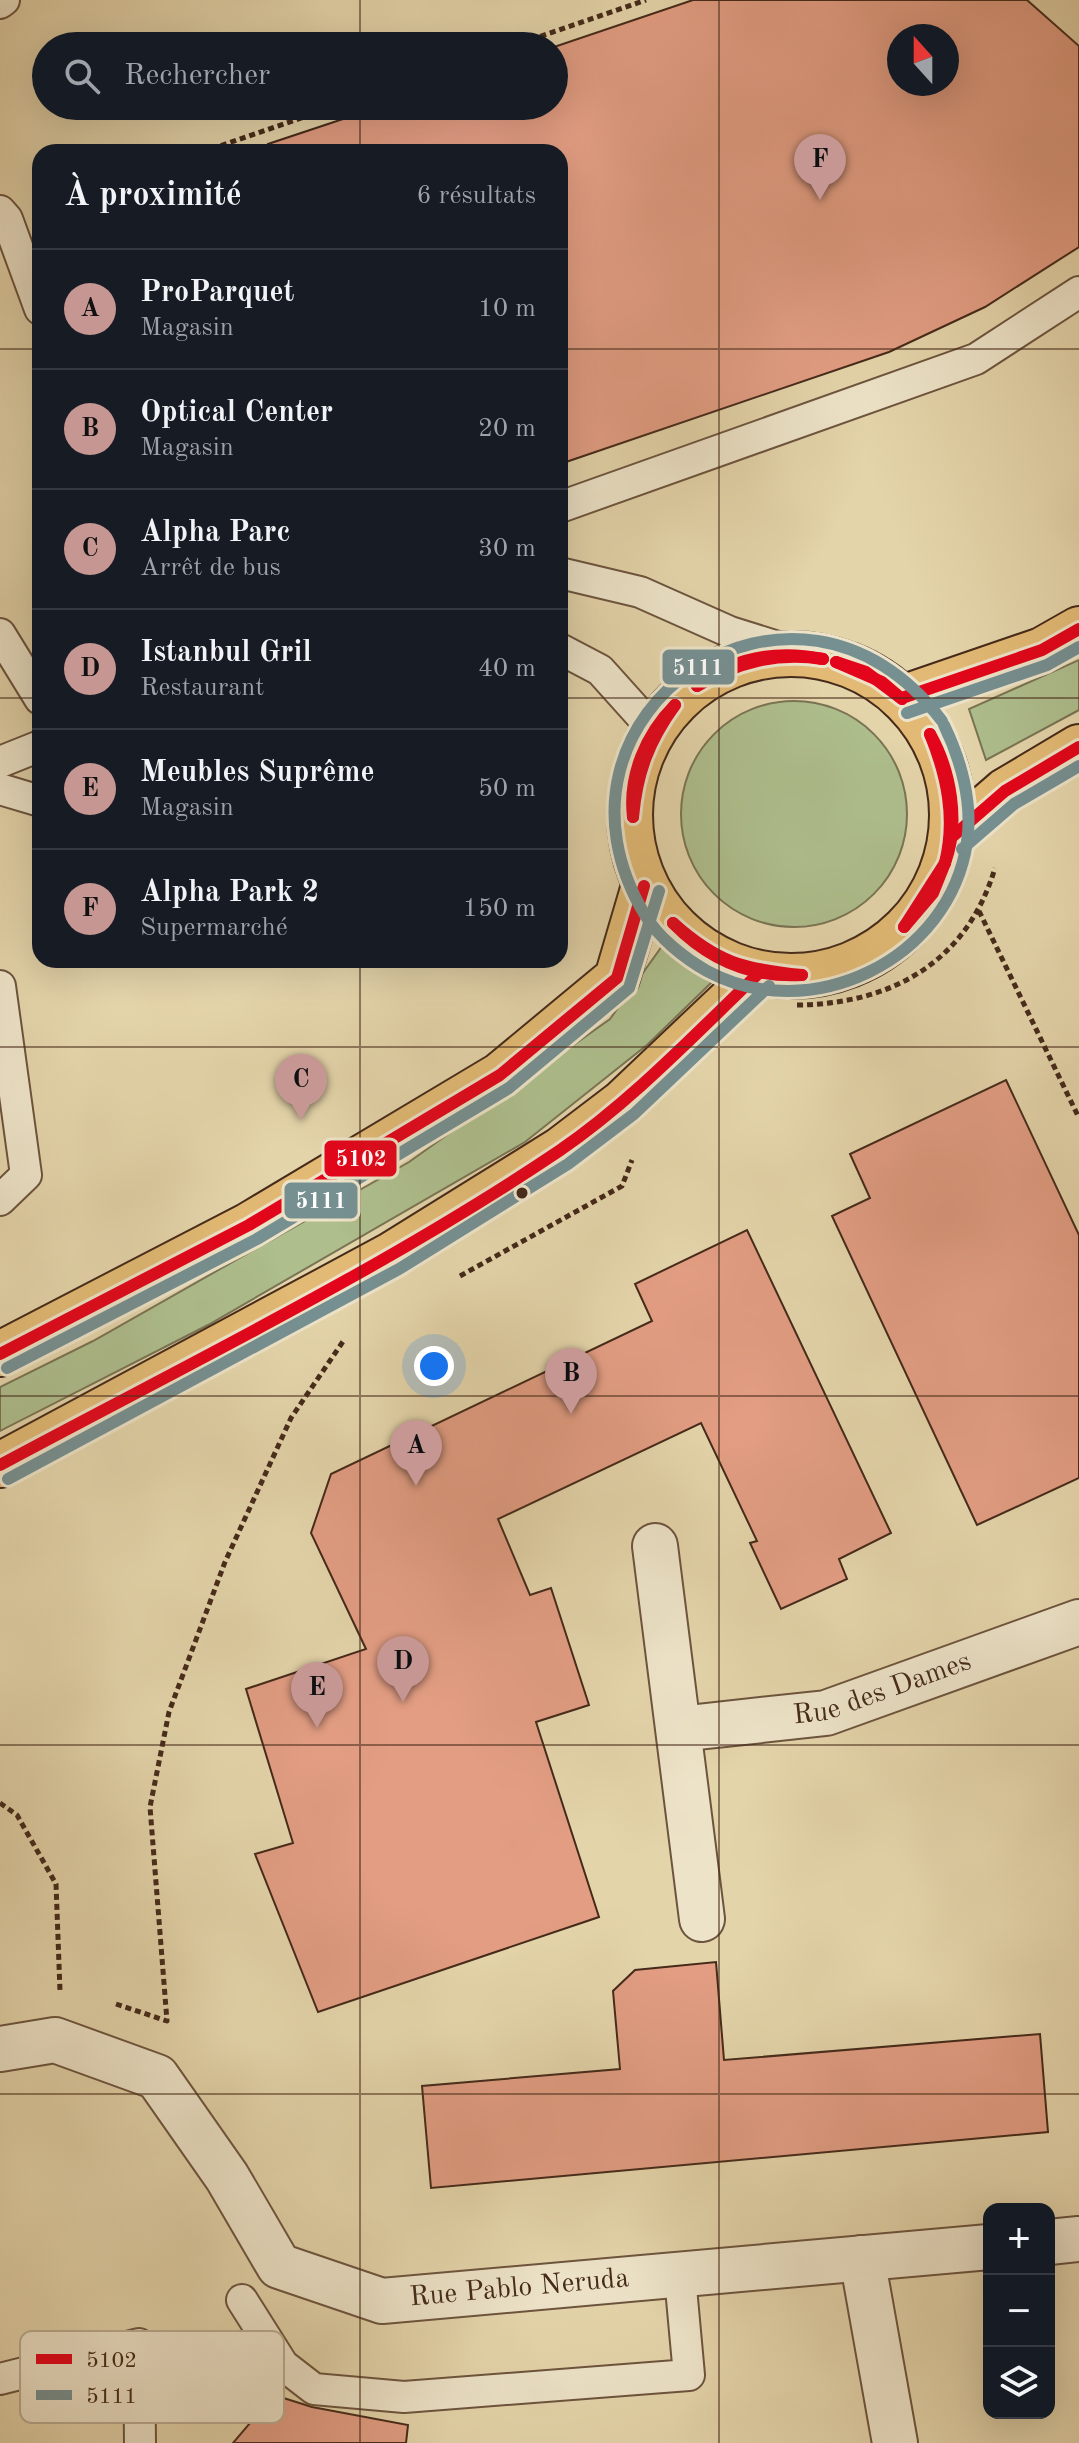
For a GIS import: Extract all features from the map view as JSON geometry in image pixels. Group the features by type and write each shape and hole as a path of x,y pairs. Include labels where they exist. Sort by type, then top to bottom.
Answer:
{"main road":[{"path":"902,698 1042,650 1079,629"},
{"path":"800,654 855,667 902,698 929,731 947,772 952,837 925,905 893,941 852,965 806,977 758,974 712,957 672,927 644,886 630,834 633,780 653,729 681,696 717,672 757,657 800,654"},
{"path":"952,837 1005,791 1079,747"},
{"path":"0,1354 249,1225 500,1075 617,978 644,886"},
{"path":"0,1465 391,1255 560,1150 623,1102 758,974"}],"street":[{"path":"655,1546 702,1919"},
{"name":"Rue des Dames","path":"679,1729 826,1713 1079,1622"},
{"name":"Rue Pablo Neruda","path":"0,2049 55,2040 157,2077 227,2177 279,2266 382,2301 680,2277 983,2248"},
{"path":"1055,2241 1079,2239"},
{"path":"862,2258 895,2443"}],"lane":[{"path":"0,211 7,219 32,287"},
{"path":"568,504 976,359 1079,292"},
{"path":"568,575 640,592 730,632 800,654"},
{"path":"0,634 32,686"},
{"path":"568,653 600,670 653,729"},
{"path":"0,762 32,749"},
{"path":"0,789 32,799"},
{"path":"0,986 26,1175 0,1200"},
{"path":"284,2366 314,2389 404,2397 689,2375 680,2277"},
{"path":"242,2300 262,2331"},
{"path":"0,2379 20,2374"},
{"path":"140,2423 140,2443"}],"path":[{"path":"553,32 646,0"},
{"path":"225,144 295,120"},
{"path":"790,1006 822,1005 876,995 922,973 959,939 979,910 986,899 999,857"},
{"path":"979,910 1079,1118"},
{"path":"451,1281 622,1186 633,1157"},
{"path":"103,2001 167,2021 150,1807 169,1712 225,1562 291,1418 350,1332"},
{"path":"0,1803 17,1815 56,1884 60,1996"}],"green space":[{"path":"1079,660 1079,710 986,760 969,709"},
{"path":"794,701 837,709 874,734 899,771 907,814 899,857 874,894 837,919 794,927 751,919 714,894 689,857 681,814 689,771 714,734 751,709"},
{"path":"665,942 715,979 647,1045 525,1142 208,1325 0,1431 0,1387 93,1341 409,1162 610,1019"}],"building":[{"path":"693,0 1027,0 1079,46 1079,247 985,307 889,352 568,461 568,144 268,144 340,120 568,120 568,42"},
{"path":"1006,1080 1079,1235 1079,1478 977,1525 832,1216 870,1198 850,1154"},
{"path":"747,1230 891,1533 839,1559 847,1579 781,1609 750,1543 757,1541 701,1423 498,1519 530,1595 551,1588 589,1705 536,1722 599,1917 318,2012 255,1854 293,1843 246,1689 366,1649 311,1533 331,1474 652,1321 635,1284"},
{"path":"716,1962 724,2060 1040,2034 1048,2132 431,2188 422,2086 620,2069 613,1991 635,1970"},
{"path":"284,2398 312,2407 408,2425 406,2443 233,2443 250,2423 284,2423"}],"transit line":[{"name":"5102","path":"902,698 1042,650 1079,629"},
{"name":"5111","path":"942,721 883,665 817,641 752,644 693,669 647,713 620,772 617,840 650,923 672,946 707,971 747,986 789,991 830,986 869,972 904,949 934,920 955,884 967,842 967,797 956,753 944,725"},
{"name":"5111","path":"907,713 1047,665 1079,647"},
{"name":"5102","path":"697,686 726,668 757,658 790,655 823,659"},
{"name":"5102","path":"697,686 727,671 758,661 790,657 823,659"},
{"name":"5102","path":"836,662 866,672 902,699"},
{"name":"5102","path":"836,662 882,682 902,699"},
{"name":"5102","path":"633,817 633,786 641,756 656,729 675,705"},
{"name":"5102","path":"633,817 646,758 658,731 675,705"},
{"name":"5102","path":"930,734 943,764 951,797 952,831 945,863"},
{"name":"5102","path":"930,734 941,766 950,813 945,863"},
{"name":"5102","path":"952,837 1005,791 1079,747"},
{"name":"5111","path":"962,849 1014,804 1079,766"},
{"name":"5102","path":"904,927 945,863"},
{"name":"5102","path":"904,927 933,893 945,863"},
{"name":"5102","path":"0,1354 249,1225 500,1075 617,978 644,886"},
{"name":"5111","path":"7,1368 257,1239 509,1088 629,988 659,891"},
{"name":"5102","path":"673,923 704,947 732,962 802,975"},
{"name":"5102","path":"673,923 701,947 732,964 765,973 802,975"},
{"name":"5102","path":"0,1465 284,1315 492,1195 612,1111 758,974"},
{"name":"5111","path":"8,1479 399,1269 568,1164 634,1114 769,986"}],"place":[{"name":"Alpha Park 2","path":"820,200"},
{"name":"Alpha Parc","path":"301,1120"},
{"name":"Optical Center","path":"571,1414"},
{"name":"ProParquet","path":"416,1486"},
{"name":"Istanbul Gril","path":"403,1702"},
{"name":"Meubles Suprême","path":"317,1728"}]}
